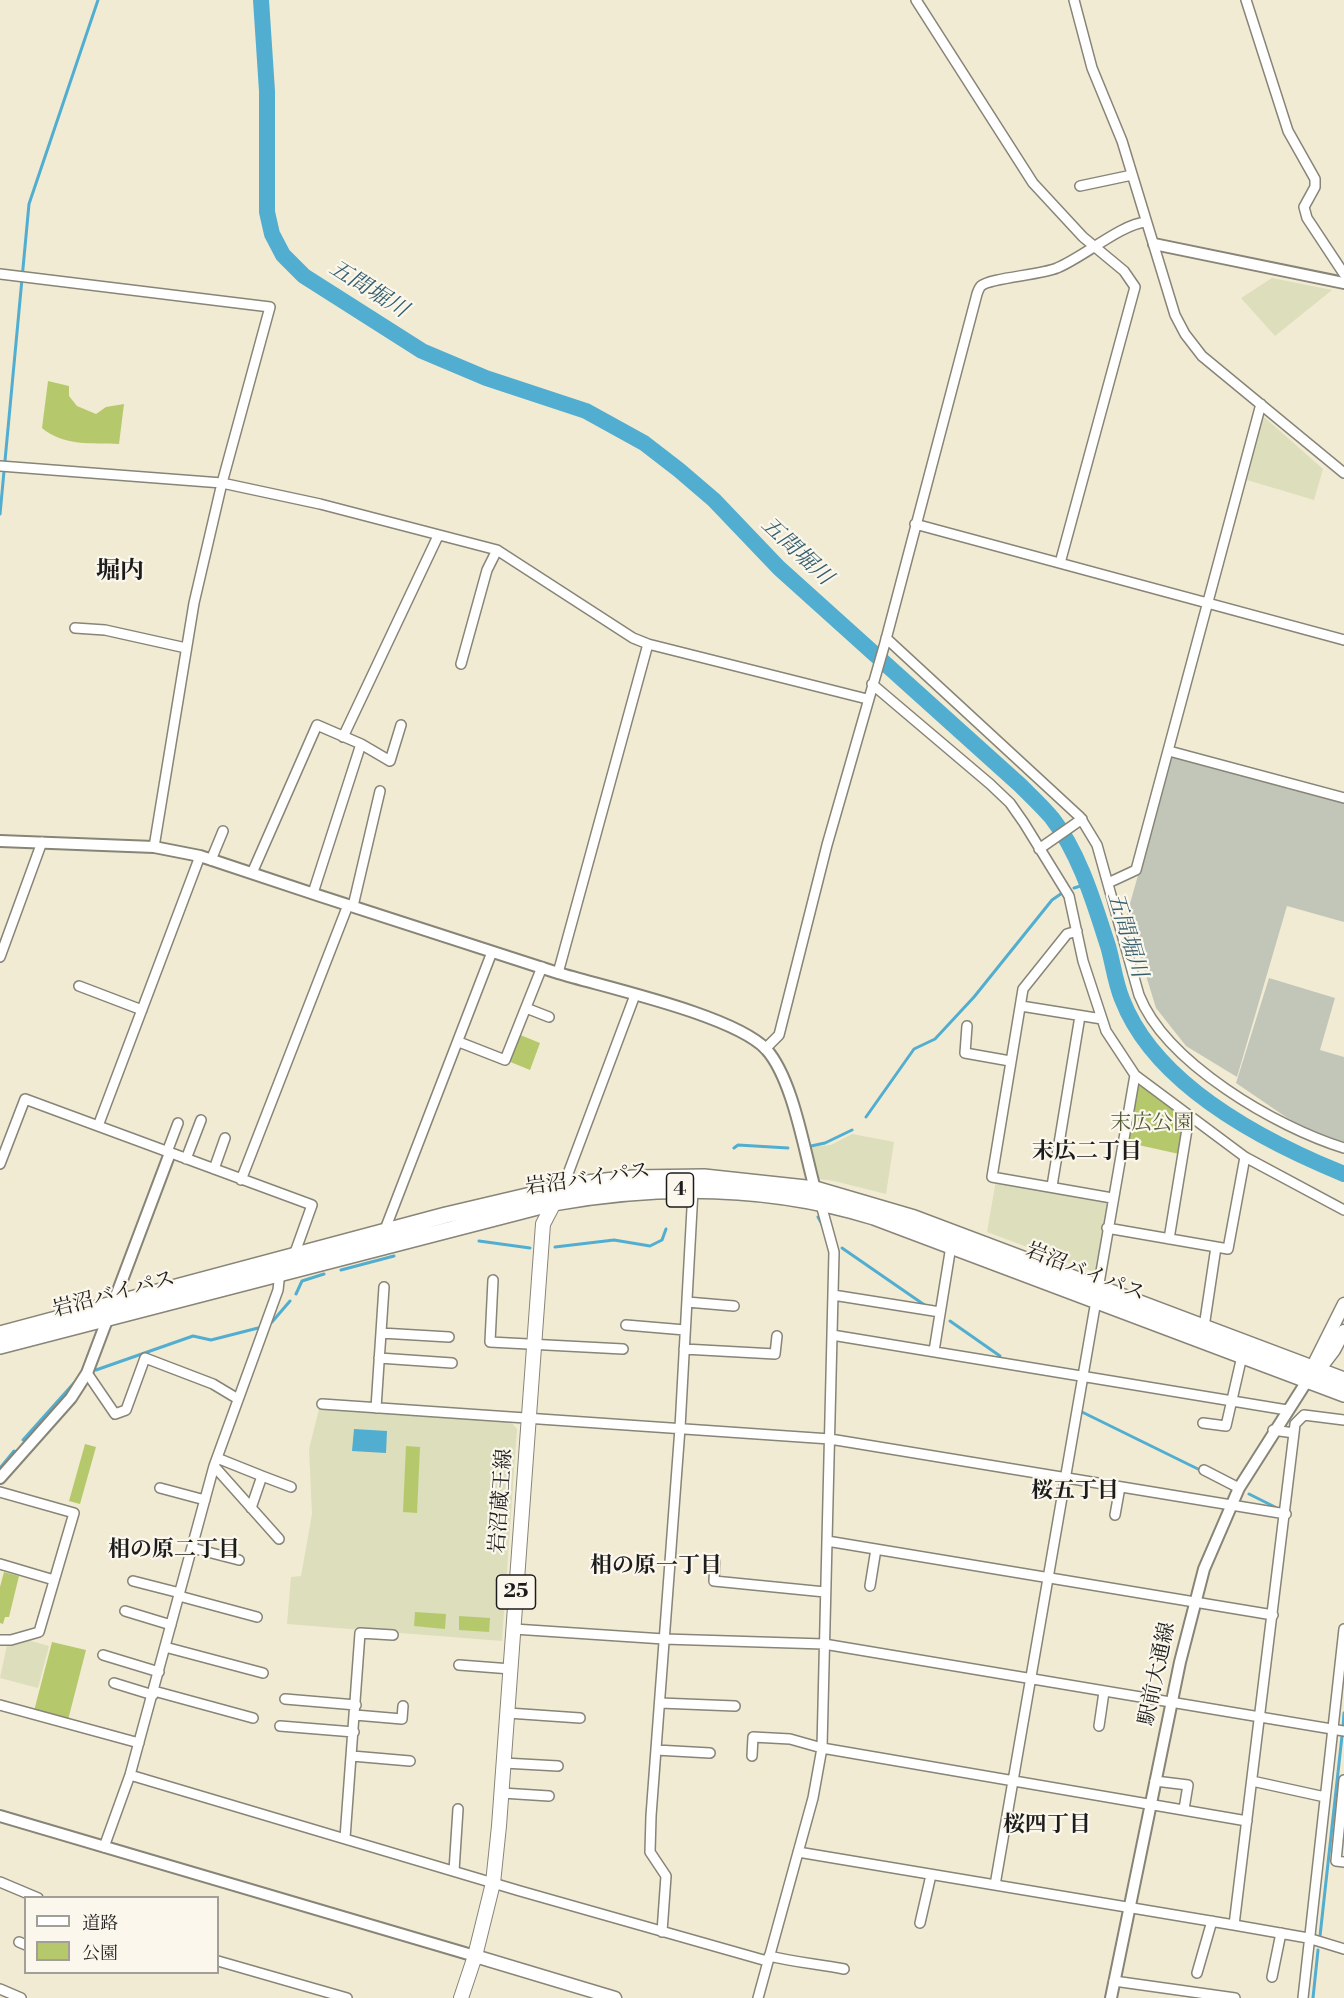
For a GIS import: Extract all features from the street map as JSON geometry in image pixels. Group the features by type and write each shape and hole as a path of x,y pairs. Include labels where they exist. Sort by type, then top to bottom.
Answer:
{"highway":[{"name":"岩沼バイパス","path":"0,1334 563,1187 633,1178 704,1177 818,1197 914,1218 1098,1293 1242,1356 1344,1380"},
{"name":"岩沼バイパス","path":"0,1346 553,1203 638,1191 693,1190 818,1197 951,1246 1204,1327 1313,1373 1344,1394"}],"main road":[{"name":"岩沼蔵王線","path":"461,1998 475,1956 492,1883 502,1793 543,1224 563,1187"},
{"path":"1313,1373 1344,1304"},
{"path":"1313,1373 1344,1331"},
{"path":"475,1956 615,1998"}],"street":[{"path":"916,0 1033,183 1095,248 1124,271 1135,287 1060,563"},
{"path":"1074,0 1092,68 1122,141 1175,315 1185,334 1202,356 1344,473"},
{"path":"1246,0 1288,131 1315,179 1315,187 1304,207 1307,218 1344,274"},
{"path":"1080,186 1132,175"},
{"path":"765,1049 779,1035 867,699 885,640 973,307 981,285 991,281 1040,275 1095,248 1134,223 1146,222"},
{"path":"1154,244 1344,283"},
{"path":"0,274 270,307 222,483 186,648 154,847"},
{"path":"1108,883 1136,870 1261,404"},
{"path":"3,467 222,483 320,504 438,536 497,549 633,638 648,644 867,699"},
{"path":"915,524 1344,640"},
{"path":"343,737 438,536"},
{"path":"461,664 487,570 497,549"},
{"path":"75,628 105,630 186,648"},
{"path":"885,640 1070,805 1097,845 1139,995 1145,1011 1165,1039 1222,1085 1290,1128 1344,1148"},
{"path":"558,973 648,644"},
{"path":"872,682 1010,803 1041,848 1062,880 1069,896 1102,1019 1115,1047 1135,1075 1245,1157 1344,1210"},
{"path":"252,873 317,725 361,744 390,761 401,725"},
{"path":"312,893 361,744"},
{"path":"1169,751 1344,798"},
{"path":"241,1180 351,906 380,791"},
{"path":"1041,848 1080,820"},
{"path":"211,860 223,831"},
{"path":"0,841 154,847 200,856 558,973 707,1017 742,1033 765,1049 787,1084 834,1252 822,1748 813,1798 758,1998"},
{"path":"0,957 42,842"},
{"path":"98,1126 200,856"},
{"path":"1077,931 1067,934 1023,989 992,1178 1052,1186 1112,1198"},
{"path":"384,1232 492,952"},
{"path":"459,1042 505,1060 542,967"},
{"path":"79,986 142,1010"},
{"path":"563,1187 635,995"},
{"path":"1021,1006 1102,1019"},
{"path":"526,1008 549,1017"},
{"path":"1052,1186 1080,1016"},
{"path":"968,1026 965,1053 1011,1061"},
{"path":"995,1886 1135,1075"},
{"path":"0,1164 25,1099 312,1205 293,1258"},
{"path":"1169,1239 1189,1117"},
{"path":"186,1159 201,1120"},
{"path":"0,1478 71,1398 87,1372 116,1302 178,1123"},
{"path":"213,1169 225,1138"},
{"path":"1107,1228 1228,1249 1245,1157"},
{"path":"662,1932 666,1876 650,1852 680,1428 693,1190"},
{"path":"934,1351 951,1246"},
{"path":"1204,1327 1216,1247"},
{"path":"105,1846 139,1743 216,1462 278,1290 280,1272"},
{"path":"493,1281 490,1342 623,1349"},
{"path":"375,1408 384,1287"},
{"path":"833,1295 940,1312"},
{"path":"687,1302 734,1306"},
{"path":"626,1325 685,1330"},
{"path":"381,1333 449,1337"},
{"path":"832,1335 1287,1410"},
{"path":"684,1349 775,1354 777,1336"},
{"path":"1203,1422 1226,1426 1242,1356"},
{"path":"87,1372 115,1414 126,1410 145,1358 213,1384 238,1399"},
{"path":"379,1358 452,1362"},
{"name":"駅前大通線","path":"1111,1998 1171,1703 1194,1602 1208,1558 1239,1488 1273,1430 1313,1373"},
{"path":"322,1404 830,1439 1286,1514"},
{"path":"1234,1925 1261,1718 1266,1649 1273,1615 1286,1514 1295,1424 1304,1415 1344,1420"},
{"path":"1273,1430 1294,1433"},
{"path":"216,1462 291,1487"},
{"path":"216,1462 251,1508 279,1539"},
{"path":"1204,1470 1239,1488"},
{"path":"251,1508 262,1476"},
{"path":"1116,1515 1120,1487"},
{"path":"160,1488 205,1500"},
{"path":"0,1492 74,1513 39,1632 11,1640 0,1640"},
{"path":"827,1541 1273,1615"},
{"path":"192,1548 239,1560"},
{"path":"870,1586 876,1549"},
{"path":"715,1563 714,1581 825,1592"},
{"path":"0,1564 54,1580"},
{"path":"133,1581 257,1617"},
{"path":"125,1611 171,1625"},
{"path":"514,1629 664,1639 824,1644 1031,1681 1344,1731"},
{"path":"1303,1998 1344,1629"},
{"path":"345,1838 360,1633 393,1635"},
{"path":"165,1647 263,1673"},
{"path":"102,1655 159,1671"},
{"path":"459,1665 511,1669"},
{"path":"114,1683 253,1718"},
{"path":"1099,1726 1104,1692"},
{"path":"285,1699 356,1705"},
{"path":"660,1702 735,1706"},
{"path":"0,1705 139,1743"},
{"path":"355,1715 402,1719 403,1706"},
{"path":"508,1713 580,1718"},
{"path":"280,1726 354,1732"},
{"path":"752,1756 753,1737 790,1739 822,1748 1247,1821"},
{"path":"656,1750 710,1753"},
{"path":"352,1756 410,1761"},
{"path":"504,1763 558,1766"},
{"path":"130,1774 662,1932 768,1958 803,1964 812,1962 844,1969"},
{"path":"1344,1780 1336,1861 1344,1862"},
{"path":"1155,1781 1188,1785 1184,1809"},
{"path":"1252,1781 1325,1797"},
{"path":"502,1793 549,1796"},
{"path":"454,1871 458,1809"},
{"path":"0,1816 475,1956"},
{"path":"798,1852 1281,1933 1308,1938 1344,1949"},
{"path":"920,1923 931,1875"},
{"path":"0,1882 33,1896"},
{"path":"1197,1973 1212,1921"},
{"path":"1272,1977 1281,1933"},
{"path":"219,1961 346,1998"},
{"path":"1114,1980 1166,1993 1235,1998"},
{"path":"0,1989 21,1998"}],"shaded area":[{"path":"1272,278 1332,290 1275,336 1241,298"},
{"path":"1263,416 1323,469 1314,500 1247,480"},
{"path":"1172,756 1344,800 1344,922 1287,906 1237,1077 1186,1046 1156,1008 1127,914"},
{"path":"1269,978 1335,998 1320,1050 1344,1057 1344,1142 1302,1128 1236,1083"},
{"path":"852,1134 894,1142 886,1194 818,1179 811,1147 831,1145"},
{"path":"996,1180 1108,1201 1097,1273 987,1232"},
{"path":"319,1409 511,1422 517,1429 502,1641 287,1624 291,1577 301,1576 312,1514 309,1449"},
{"path":"24,1639 49,1646 38,1688 0,1678 7,1645"}],"green space":[{"path":"48,381 69,386 69,396 77,406 96,414 106,407 124,404 119,444 68,441 42,428"},
{"path":"518,1034 540,1043 530,1070 508,1061"},
{"name":"末広公園","path":"1136,1080 1183,1118 1179,1154 1125,1142"},
{"path":"85,1444 96,1447 80,1504 69,1501"},
{"path":"406,1446 420,1447 417,1513 403,1512"},
{"path":"4,1572 19,1576 9,1617 5,1617 3,1624 0,1623 0,1587"},
{"path":"415,1612 446,1614 445,1629 414,1626"},
{"path":"459,1616 490,1618 489,1632 459,1630"},
{"path":"52,1642 86,1650 68,1720 34,1711"}],"water":[{"path":"354,1429 387,1431 386,1453 352,1451"}],"waterway":[{"path":"0,514 29,204 98,0"},
{"name":"五間堀川","path":"261,0 267,91 267,212 272,234 283,255 304,276 422,351 486,378 586,411 644,443 714,500 779,568 1020,785 1052,818 1071,847 1085,879 1108,946 1122,999 1138,1030 1159,1058 1185,1083 1247,1127 1313,1161 1344,1174"},
{"path":"1074,888 1087,884"},
{"path":"866,1117 914,1049 935,1039 974,997 1052,900 1065,891"},
{"path":"811,1146 825,1143 852,1130"},
{"path":"734,1148 738,1145 788,1148"},
{"path":"818,1217 823,1226"},
{"path":"555,1247 614,1240 650,1246 662,1240 666,1229"},
{"path":"479,1241 530,1248"},
{"path":"842,1248 926,1306"},
{"path":"341,1270 394,1256"},
{"path":"296,1294 302,1281 324,1274"},
{"path":"272,1322 290,1301"},
{"path":"950,1321 1000,1356"},
{"path":"96,1370 193,1336 211,1340 262,1327"},
{"path":"23,1440 74,1383"},
{"path":"1082,1412 1202,1471"},
{"path":"0,1468 14,1451"},
{"path":"1249,1494 1275,1507"},
{"path":"1343,1727 1344,1713"},
{"path":"1320,1936 1342,1736"},
{"path":"1313,1998 1318,1950"}],"district":[{"name":"堀内","path":"120,572"},
{"name":"末広二丁目","path":"1087,1153"},
{"name":"桜五丁目","path":"1075,1492"},
{"name":"相の原二丁目","path":"174,1551"},
{"name":"相の原一丁目","path":"656,1567"},
{"name":"桜四丁目","path":"1047,1826"}]}
